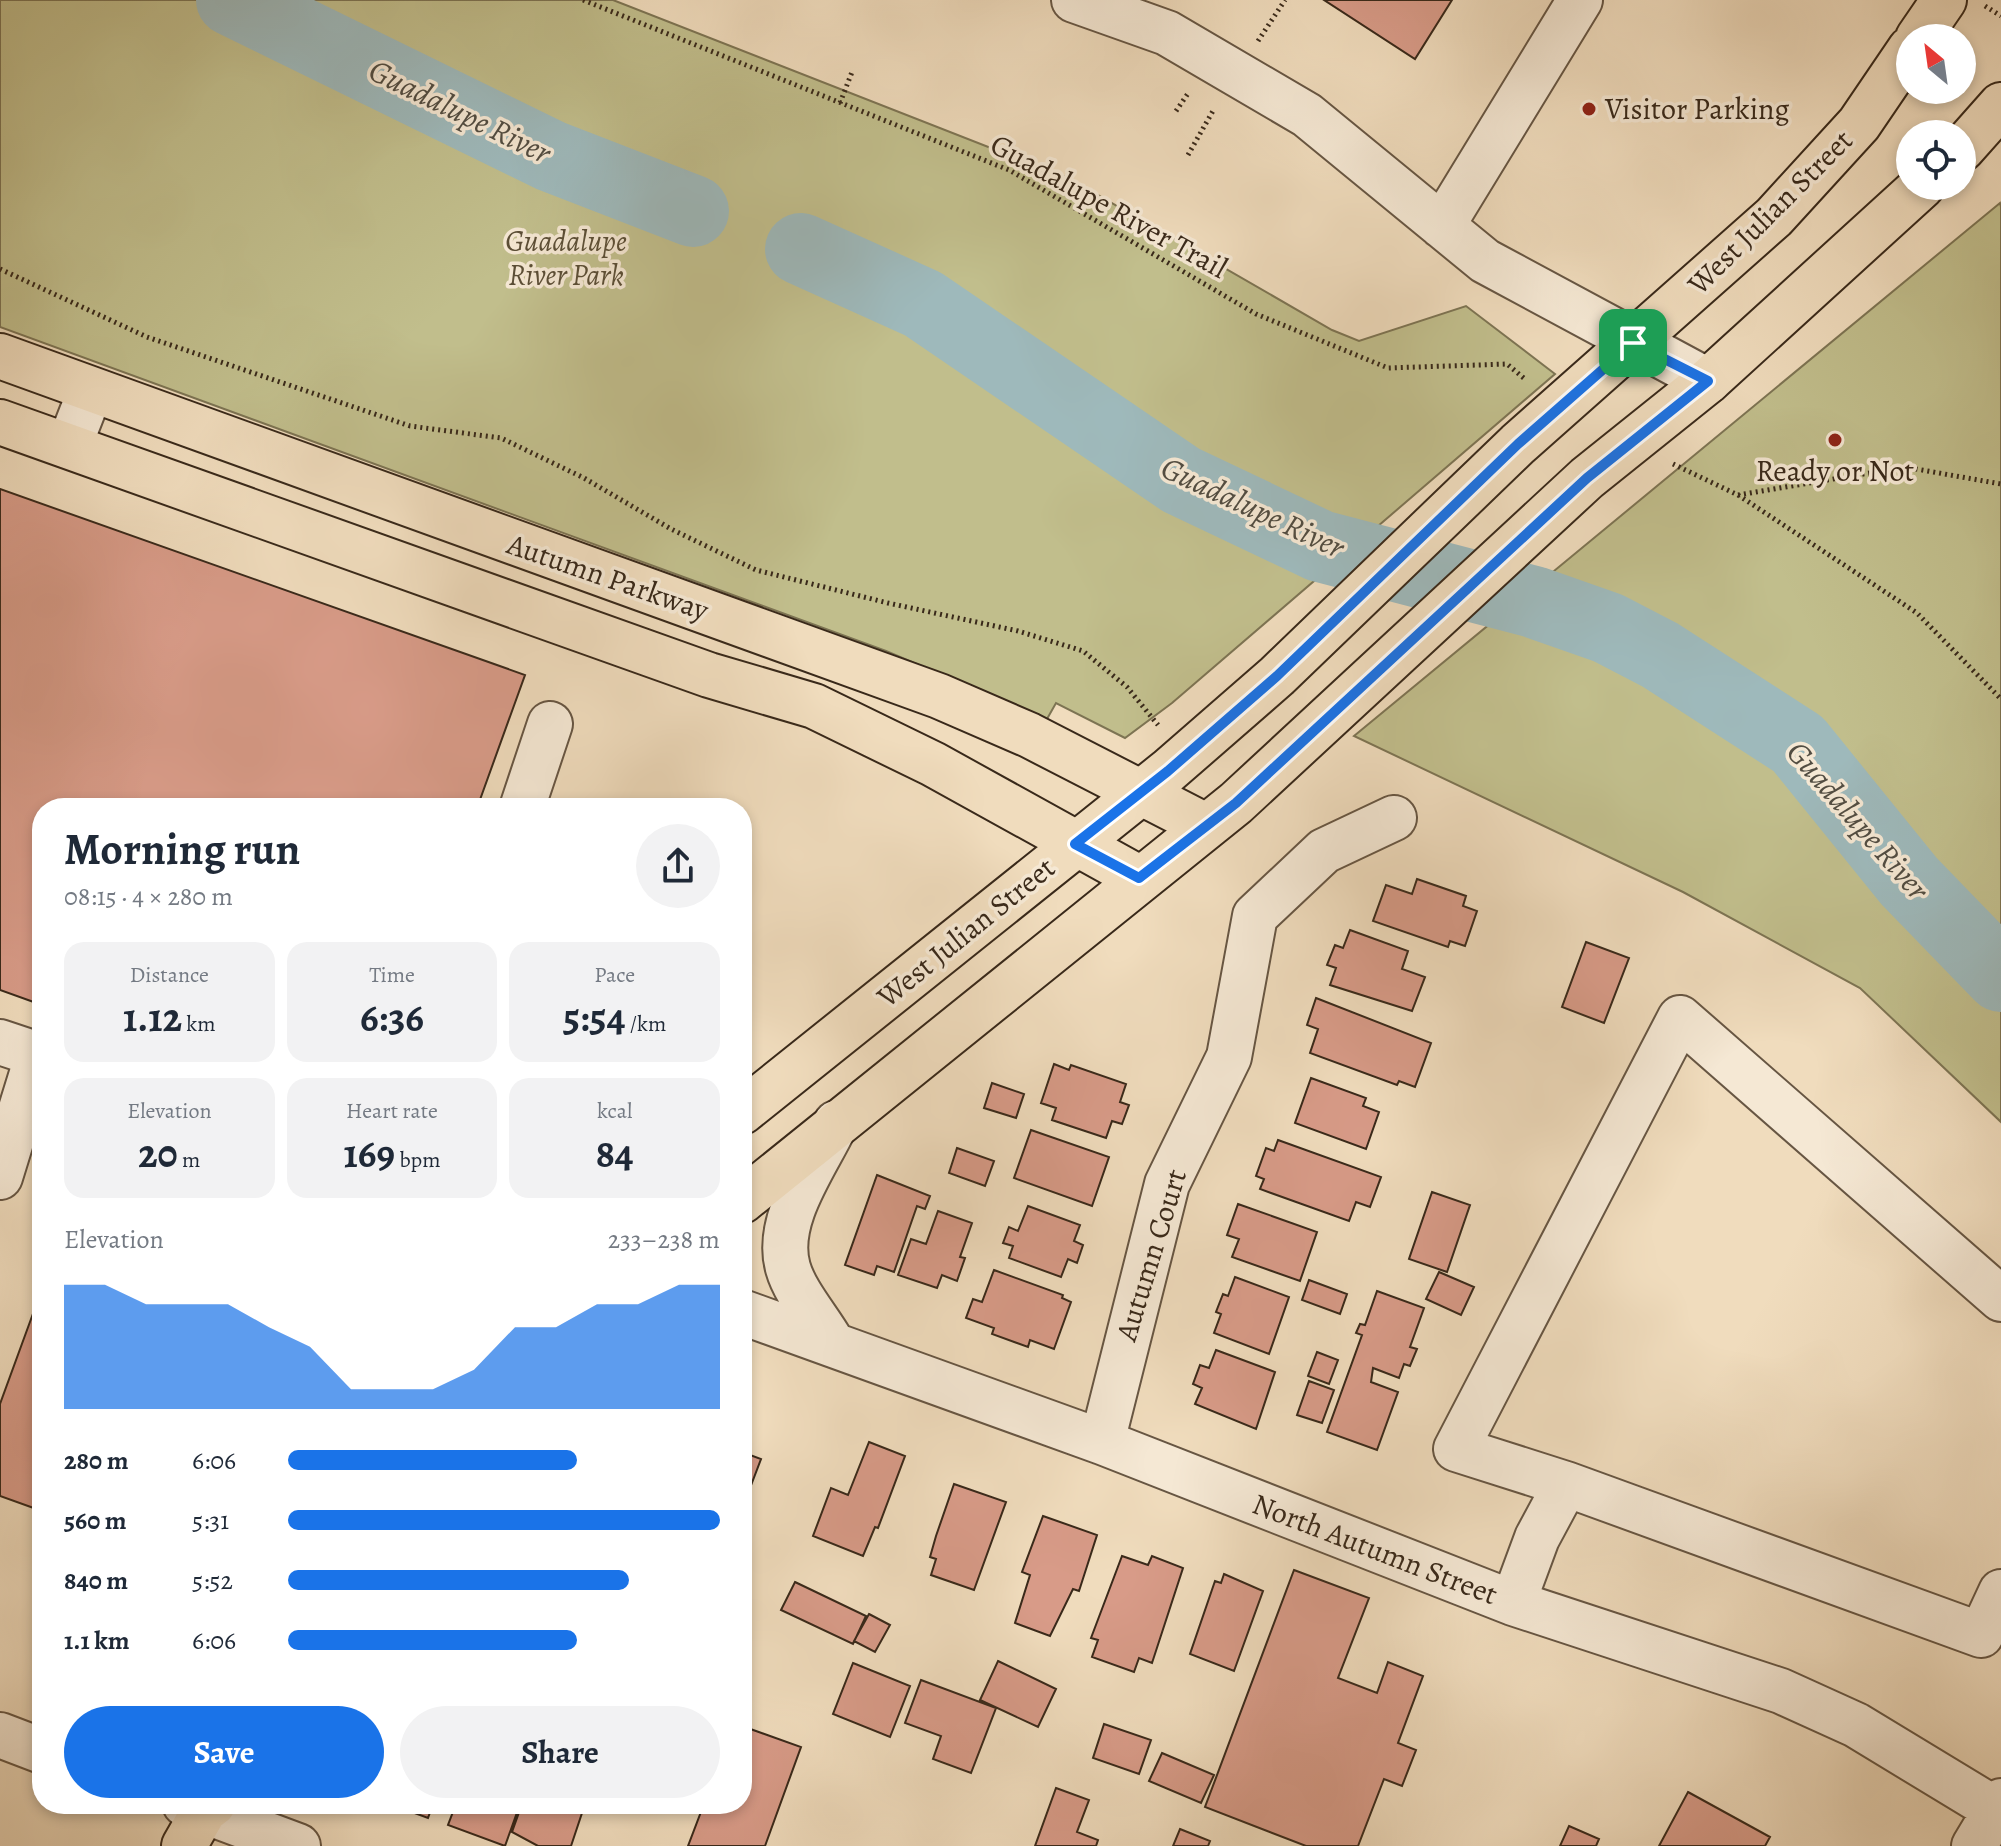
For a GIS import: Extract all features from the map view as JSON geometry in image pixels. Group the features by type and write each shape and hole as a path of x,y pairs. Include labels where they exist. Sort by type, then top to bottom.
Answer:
{"main road":[{"path":"1928,24 1944,0"},
{"name":"West Julian Street","path":"752,1104 1140,792 1277,676 1518,444 1774,217 1859,124 1896,70"},
{"path":"1976,133 2001,105"},
{"path":"752,1193 1204,825 1236,803 1587,478 1708,381 1907,200"},
{"name":"Autumn Parkway","path":"0,356 90,392 909,685 1029,735 1204,825"},
{"name":"Autumn Parkway","path":"0,422 709,675 814,706 933,764 1139,878"}],"street":[{"path":"1074,0 1167,33 1307,115 1485,261 1708,381"},
{"path":"1442,226 1580,0"},
{"path":"69,446 90,392"},
{"path":"525,798 550,724"},
{"name":"Autumn Court","path":"1102,1442 1167,1184 1229,1057 1255,916 1324,851 1394,818"},
{"path":"2001,1299 1680,1018 1456,1449 1566,1484 1981,1635 2001,1592"},
{"path":"0,1177 27,1051"},
{"path":"832,1343 788,1269 786,1249 789,1218 836,1123"},
{"name":"North Autumn Street","path":"752,1315 1102,1442 1513,1603 1781,1691 1856,1725 1993,1818"},
{"path":"1513,1603 1537,1538 1566,1484"},
{"path":"0,1735 32,1747"},
{"path":"198,1814 298,1846"}],"path":[{"name":"Guadalupe River Trail","path":"583,0 1009,170 1256,314 1388,368 1507,364 1526,380"},
{"path":"1253,48 1285,0"},
{"path":"1977,0 2001,16"},
{"path":"840,103 852,72"},
{"path":"1188,155 1216,105"},
{"path":"0,269 147,337 410,426 501,438 584,478 671,529 756,570 1018,631 1083,651 1127,687 1158,725"},
{"path":"1665,460 1738,495 1917,613 2001,699"},
{"path":"1738,495 1905,467 2001,484"}],"green space":[{"name":"Guadalupe River Park","path":"0,0 613,0 1070,179 1332,330 1359,341 1466,306 1555,374 1172,703 1125,738 1056,703 1047,719 886,651 0,327"},
{"path":"2000,203 2001,1122 1860,988 1683,892 1354,736"}],"building":[{"path":"1324,0 1452,0 1415,59"},
{"path":"0,489 525,675 481,798 32,798 32,1001 0,990"},
{"path":"1417,879 1466,896 1463,906 1477,911 1465,946 1450,941 1448,947 1373,921 1386,885 1412,894"},
{"path":"1350,930 1408,951 1402,969 1425,977 1412,1011 1330,985 1336,968 1327,965 1335,945 1343,948"},
{"path":"1586,942 1629,958 1604,1023 1562,1007"},
{"path":"1316,998 1431,1043 1415,1087 1399,1081 1397,1085 1310,1053 1318,1029 1307,1025"},
{"path":"1054,1064 1069,1070 1071,1065 1126,1084 1120,1102 1129,1105 1122,1124 1112,1121 1106,1138 1052,1120 1056,1108 1041,1103"},
{"path":"1311,1078 1366,1098 1363,1106 1379,1112 1366,1149 1295,1123"},
{"path":"992,1083 1024,1094 1016,1118 984,1108"},
{"path":"1031,1130 1109,1157 1092,1206 1014,1178"},
{"path":"1278,1140 1381,1177 1370,1207 1356,1202 1349,1221 1260,1189 1264,1179 1256,1176 1266,1148 1274,1151"},
{"path":"957,1148 994,1161 985,1186 949,1173"},
{"path":"877,1175 930,1196 925,1209 917,1206 894,1272 877,1266 874,1275 845,1265"},
{"path":"1432,1192 1470,1205 1447,1272 1409,1259"},
{"path":"1238,1204 1317,1232 1300,1281 1232,1257 1239,1239 1227,1235"},
{"path":"1028,1206 1080,1225 1074,1241 1083,1245 1077,1263 1068,1259 1061,1277 1009,1258 1013,1246 1003,1243 1009,1227 1018,1231"},
{"path":"938,1211 972,1223 960,1257 965,1258 957,1281 942,1275 937,1288 898,1275 911,1239 926,1244"},
{"path":"994,1270 1063,1295 1062,1298 1071,1302 1054,1349 1030,1340 1028,1347 992,1334 994,1328 966,1318 973,1299 982,1302"},
{"path":"1439,1272 1474,1287 1461,1315 1426,1299"},
{"path":"1235,1277 1289,1297 1269,1354 1214,1333 1221,1314 1216,1312 1223,1294 1228,1296"},
{"path":"1309,1280 1347,1294 1340,1314 1302,1300"},
{"path":"1377,1291 1424,1308 1410,1347 1417,1349 1410,1366 1404,1364 1399,1378 1373,1368 1371,1382 1398,1392 1377,1450 1327,1432 1362,1335 1356,1333 1360,1324 1365,1325"},
{"path":"32,1316 32,1507 0,1496 0,1404"},
{"path":"1216,1350 1275,1372 1256,1429 1195,1404 1202,1388 1193,1384 1200,1365 1209,1368"},
{"path":"1317,1352 1338,1360 1329,1384 1308,1376"},
{"path":"1309,1381 1334,1390 1322,1423 1297,1415"},
{"path":"869,1442 905,1456 878,1528 875,1527 863,1556 813,1536 831,1488 848,1495"},
{"path":"752,1456 761,1459 752,1483"},
{"path":"954,1484 1006,1502 974,1590 931,1575 936,1559 930,1557"},
{"path":"1043,1516 1097,1535 1079,1591 1073,1589 1050,1636 1015,1623 1030,1575 1022,1572"},
{"path":"1122,1556 1148,1565 1152,1556 1183,1568 1152,1663 1139,1658 1134,1672 1092,1657 1098,1640 1091,1638"},
{"path":"1294,1570 1369,1598 1338,1678 1377,1693 1388,1662 1423,1676 1398,1743 1416,1750 1402,1786 1384,1779 1358,1846 1306,1846 1205,1807"},
{"path":"1224,1574 1263,1591 1234,1671 1190,1654 1215,1581 1221,1583"},
{"path":"795,1582 866,1616 853,1644 781,1610"},
{"path":"869,1614 890,1625 875,1652 854,1641"},
{"path":"998,1661 1056,1689 1038,1727 980,1700"},
{"path":"853,1663 910,1686 890,1737 833,1714"},
{"path":"921,1680 996,1708 971,1773 933,1759 941,1736 905,1723"},
{"path":"1104,1724 1151,1740 1139,1774 1093,1758"},
{"path":"752,1730 801,1747 765,1846 688,1846 700,1814 752,1814"},
{"path":"1162,1753 1214,1775 1201,1803 1149,1781"},
{"path":"1056,1788 1089,1800 1077,1832 1098,1840 1096,1846 1035,1846"},
{"path":"1688,1792 1770,1837 1765,1846 1659,1846"},
{"path":"452,1814 516,1814 505,1846 448,1825"},
{"path":"518,1814 582,1814 571,1846 538,1846 512,1832"},
{"path":"1569,1826 1599,1839 1596,1846 1560,1846"},
{"path":"1180,1829 1210,1841 1208,1846 1173,1846"}],"waterway":[{"name":"Guadalupe River","path":"232,0 551,156 693,211"},
{"name":"Guadalupe River","path":"801,249 923,304 1181,480 1320,546 1534,602 1608,628 1660,655 1798,744 1909,881 2001,976"}],"place":[{"name":"Visitor Parking","path":"1589,109"},
{"name":"Ready or Not","path":"1835,440"}],"route":[{"path":"1633,343 1708,381 1635,443 1587,478 1236,803 1139,878 1075,844 1168,771 1277,676 1518,444 1633,343"}]}
